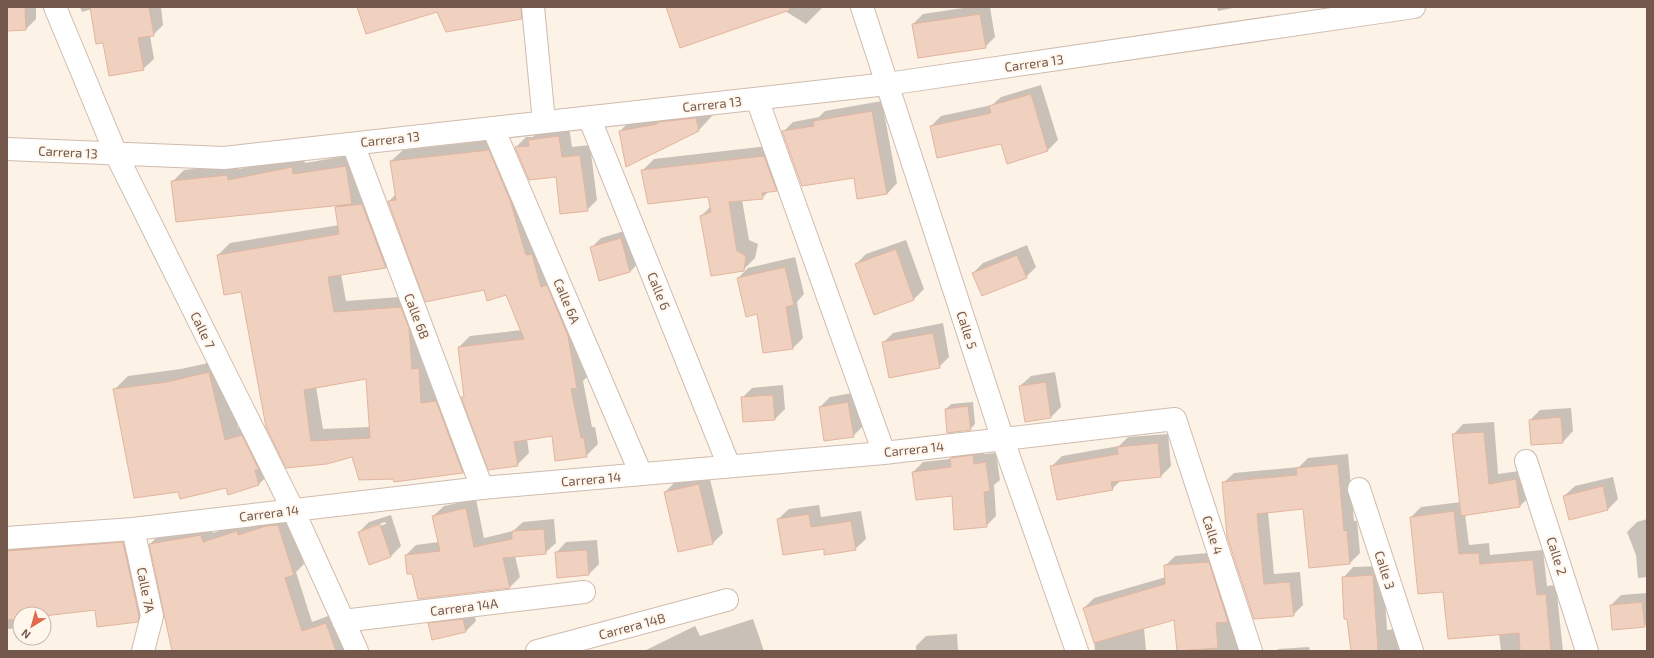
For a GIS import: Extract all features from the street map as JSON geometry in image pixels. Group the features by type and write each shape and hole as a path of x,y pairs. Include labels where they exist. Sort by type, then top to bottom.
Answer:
{"street":[{"name":"Calle 7","path":"55,7 116,154 292,510 357,651"},
{"path":"533,7 544,122"},
{"name":"Calle 5","path":"862,7 1003,440 1077,651"},
{"name":"Carrera 13","path":"7,149 224,158 887,84 1414,7"},
{"path":"757,99 884,453"},
{"name":"Calle 6","path":"590,117 729,466"},
{"name":"Calle 6A","path":"493,128 641,474"},
{"name":"Calle 6B","path":"353,144 482,488"},
{"name":"Carrera 14","path":"7,538 133,529 482,488 884,453 1003,440 1175,418"},
{"name":"Calle 4","path":"1175,418 1251,651"},
{"name":"Calle 2","path":"1526,461 1587,651"},
{"name":"Calle 3","path":"1359,489 1412,651"},
{"name":"Calle 7A","path":"133,529 152,616 143,651"},
{"name":"Carrera 14A","path":"343,621 584,592"},
{"name":"Carrera 14B","path":"537,651 726,600"}],"building":[{"path":"7,7 25,7 26,30 7,31"},
{"path":"90,7 149,7 154,36 138,38 144,70 109,76 103,43 96,44"},
{"path":"357,7 521,7 522,19 446,32 437,12 366,34"},
{"path":"666,7 789,7 790,10 680,48"},
{"path":"980,14 986,48 918,58 912,24"},
{"path":"1031,94 1048,151 1007,164 1001,144 937,158 930,126 991,113 989,106"},
{"path":"872,111 887,194 857,199 854,178 802,186 782,131 814,126 813,121"},
{"path":"696,118 699,131 626,167 619,131 657,124 658,122"},
{"path":"559,136 562,157 580,155 588,211 560,214 556,177 529,180 515,147 529,146 528,140"},
{"path":"489,150 510,200 526,255 532,254 541,287 547,285 568,336 577,388 571,389 581,438 584,438 587,457 555,461 552,436 514,442 518,466 488,470 461,397 464,397 458,347 524,339 506,295 487,301 484,290 425,302 388,201 396,200 390,161"},
{"path":"764,156 777,191 762,193 763,199 729,202 737,251 746,256 744,271 711,276 700,216 711,212 708,197 648,204 641,170"},
{"path":"346,166 352,204 176,222 171,181 227,175 228,180 292,167 293,174"},
{"path":"362,204 386,268 328,277 334,312 401,307 409,328 412,369 419,368 421,403 436,401 463,473 394,482 393,479 359,480 352,457 327,464 286,468 266,427 241,292 224,295 217,255 339,234 335,207","holes":["366,379 370,438 311,441 304,390"]},
{"path":"621,238 630,272 599,281 590,247"},
{"path":"896,249 914,300 874,315 855,264"},
{"path":"1017,255 1027,278 982,296 972,273"},
{"path":"785,267 794,305 786,307 793,349 763,353 757,314 746,317 737,278"},
{"path":"933,333 940,368 889,378 882,342"},
{"path":"209,372 225,440 242,435 259,470 255,470 259,485 228,495 226,488 180,499 178,492 134,498 113,389 167,382"},
{"path":"1046,382 1051,418 1025,422 1019,386"},
{"path":"773,395 775,420 743,422 741,397"},
{"path":"848,402 854,437 824,441 819,407"},
{"path":"968,406 971,430 947,433 945,409"},
{"path":"1561,417 1563,443 1531,445 1529,420"},
{"path":"1484,432 1489,484 1516,479 1520,507 1461,516 1452,434"},
{"path":"1158,443 1161,477 1111,482 1113,490 1057,500 1050,466 1118,454 1117,447"},
{"path":"973,455 974,464 986,462 990,491 984,492 987,527 954,530 952,496 916,500 912,472 951,467 950,458"},
{"path":"1338,464 1344,531 1347,530 1350,564 1309,568 1303,509 1257,514 1264,584 1290,582 1294,616 1254,619 1227,536 1222,482 1297,475 1296,468"},
{"path":"699,484 713,544 678,552 664,492"},
{"path":"1603,486 1608,510 1569,520 1563,496"},
{"path":"466,508 474,547 512,539 512,531 544,529 546,554 503,558 510,588 418,599 412,574 407,574 405,555 440,551 432,516"},
{"path":"1454,511 1459,554 1479,553 1480,564 1533,560 1537,595 1546,594 1551,651 1520,651 1519,633 1448,639 1443,592 1418,594 1410,517"},
{"path":"809,514 811,527 851,521 856,550 824,555 824,549 783,555 777,519"},
{"path":"380,524 391,557 369,565 358,532"},
{"path":"278,525 294,575 285,578 302,631 326,623 336,651 172,651 149,544 201,535 203,542 237,531 238,535 266,526"},
{"path":"123,542 139,616 138,622 97,627 95,610 52,615 52,606 12,606 12,620 7,620 7,551"},
{"path":"587,550 589,575 557,578 555,552"},
{"path":"1209,562 1228,622 1216,623 1218,648 1177,651 1174,620 1094,643 1083,608 1165,584 1164,565"},
{"path":"1373,575 1378,651 1351,651 1347,619 1344,619 1342,577"},
{"path":"1642,602 1645,627 1612,630 1610,605"},
{"path":"463,619 466,632 432,640 428,623"}]}
